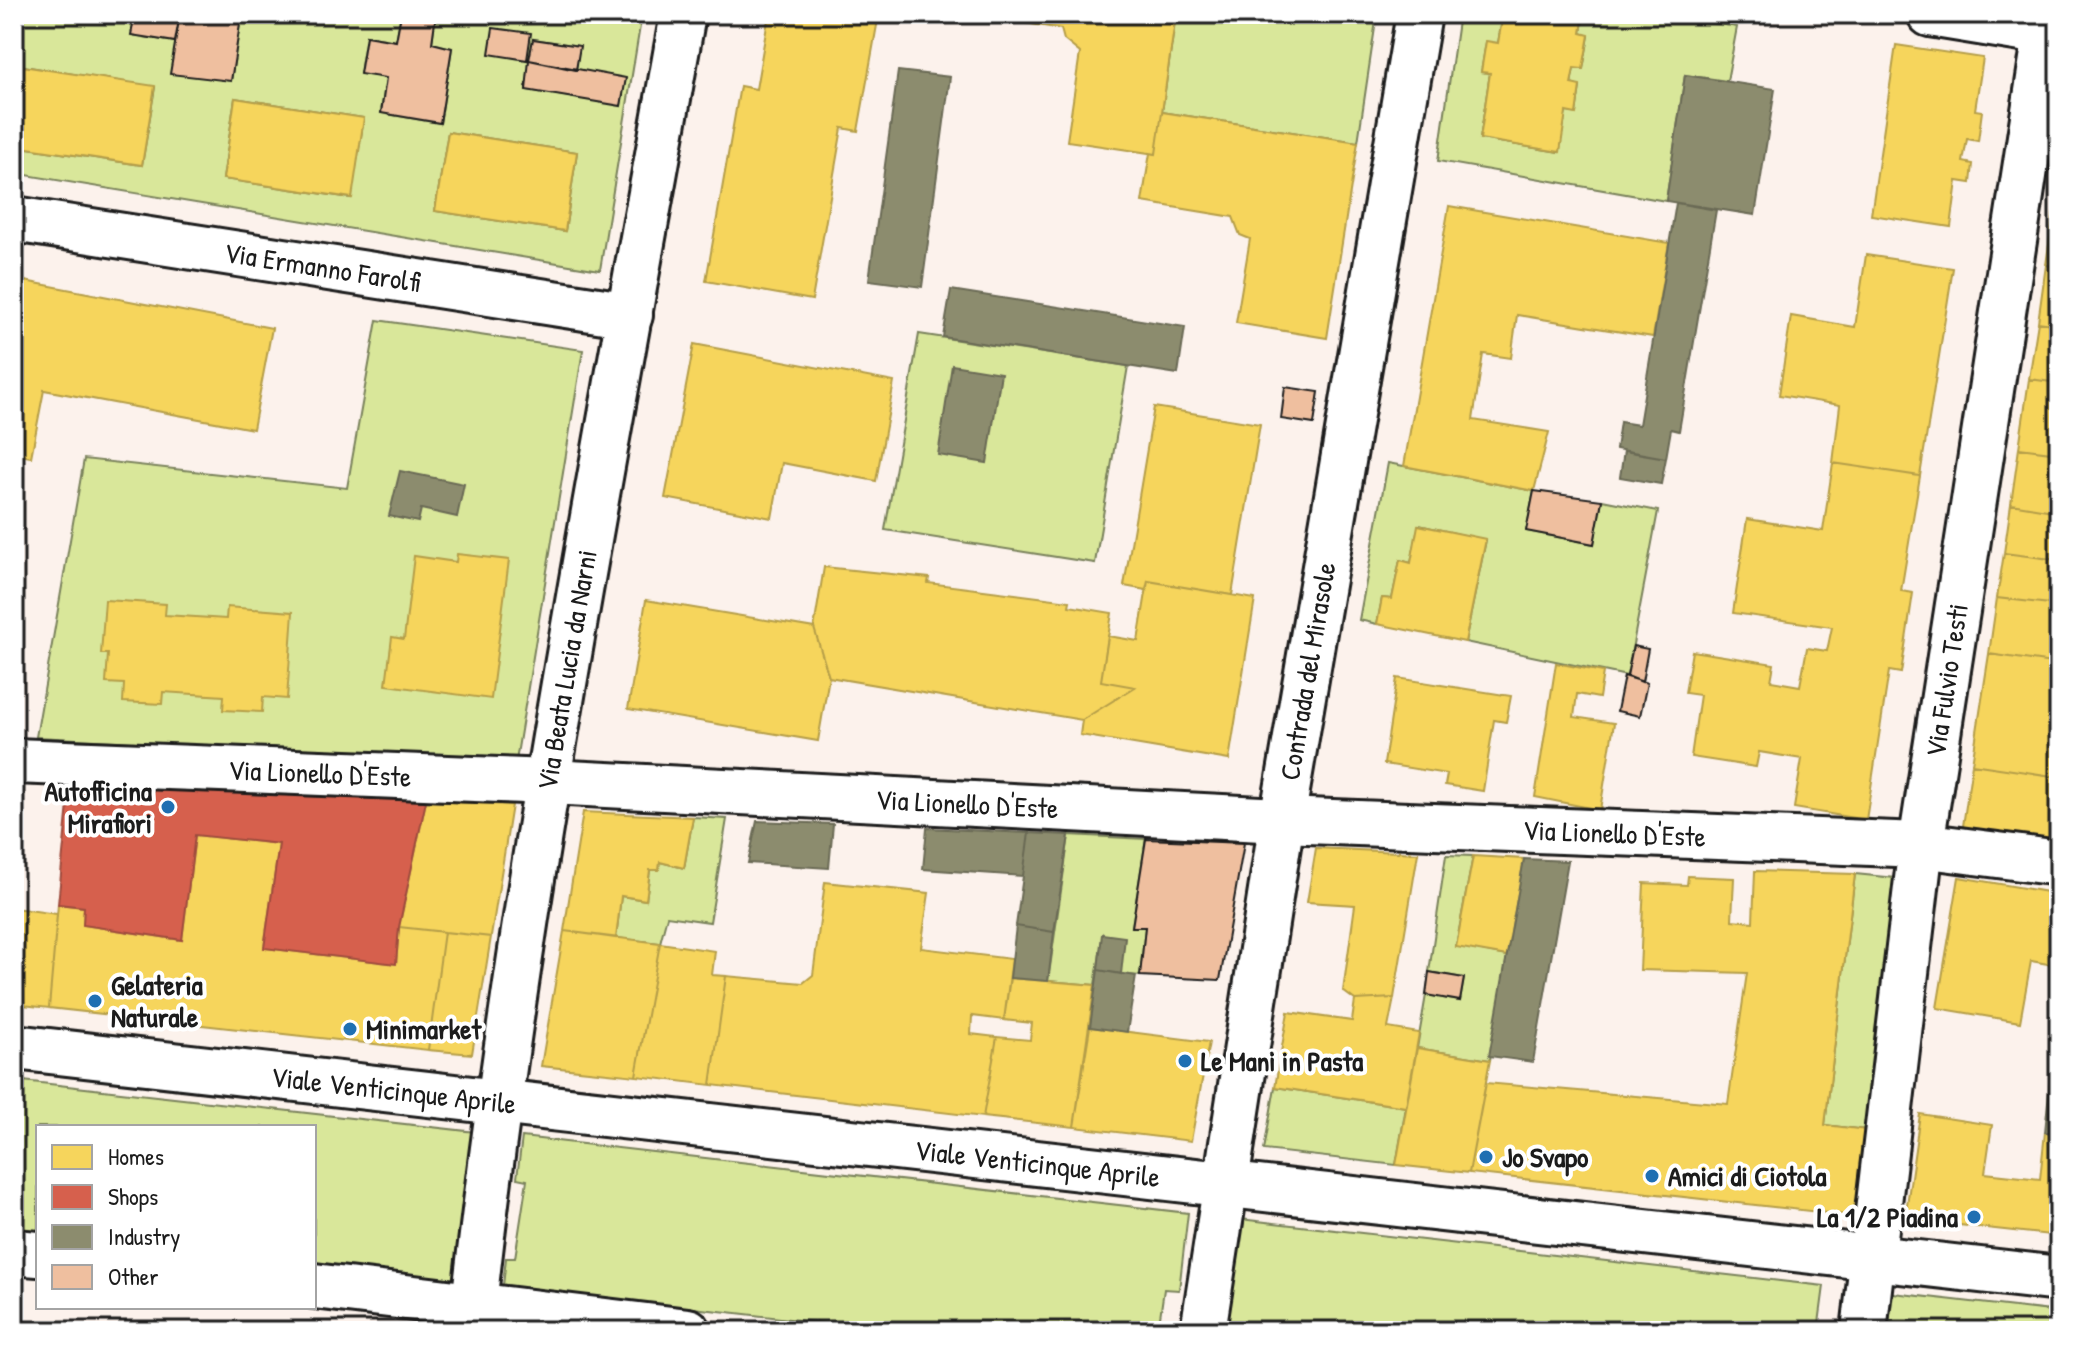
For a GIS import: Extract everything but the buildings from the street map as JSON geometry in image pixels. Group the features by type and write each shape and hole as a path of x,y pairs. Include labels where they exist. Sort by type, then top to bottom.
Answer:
{"street":[{"name":"Via Beata Lucia da Narni","path":"472,1318 500,1102 549,782 683,14"},
{"name":"Contrada del Mirasole","path":"1203,1331 1282,820 1419,14"},
{"path":"1930,14 2053,34"},
{"name":"Via Fulvio Testi","path":"1864,1331 1921,845 2053,34"},
{"name":"Via Ermanno Farolfi","path":"14,219 630,315"},
{"name":"Via Lionello D'Este","path":"14,761 549,782 1282,820 1921,845 2059,863"},
{"name":"Viale Venticinque Aprile","path":"14,1047 2059,1279"},
{"path":"14,1252 36,1254"},
{"path":"316,1286 472,1318 688,1331"}],"green space":[{"path":"14,14 135,14 132,35 175,42 196,75 231,81 241,18 225,14 401,14 396,41 366,36 360,73 386,78 381,113 440,123 452,48 432,43 436,14 642,14 600,270 14,173 14,146 142,165 155,87 23,66 14,118","holes":["534,39 579,46 576,70 625,78 621,105 526,90","235,98 364,118 351,198 223,179","448,132 577,152 565,231 435,211"]},
{"path":"1176,14 1377,14 1358,142 1162,112"},
{"path":"1459,14 1503,14 1498,43 1486,42 1481,72 1490,73 1480,139 1559,152 1566,112 1576,113 1580,87 1571,84 1574,68 1583,69 1589,36 1581,33 1584,14 1657,14 1737,27 1727,81 1685,75 1666,201 1438,161"},
{"path":"377,320 583,350 516,761 36,737 84,459 347,488"},
{"path":"919,334 1128,366 1095,563 885,530"},
{"path":"1388,463 1534,491 1526,531 1594,544 1602,500 1658,511 1627,676 1465,642 1486,540 1419,525 1411,563 1400,560 1392,599 1382,598 1377,624 1359,620"},
{"path":"693,817 727,819 710,922 667,916 660,943 616,938 621,896 646,900 650,870 660,862 684,868"},
{"path":"1069,835 1146,839 1132,926 1145,927 1140,976 1121,974 1103,935 1095,985 1048,981"},
{"path":"1446,855 1473,856 1456,946 1507,956 1490,1060 1417,1048 1426,995 1460,1001 1464,978 1429,972"},
{"path":"1855,874 1895,878 1866,1130 1825,1125"},
{"path":"14,1080 475,1132 455,1281 316,1264 316,1125 36,1125 36,1232 14,1229"},
{"path":"1275,1087 1406,1107 1396,1165 1264,1150"},
{"path":"522,1137 1188,1213 1179,1290 1164,1289 1158,1331 893,1331 503,1286 506,1258 515,1258 527,1180 517,1178"},
{"path":"1240,1219 1824,1286 1818,1331 1226,1331"},
{"path":"1893,1293 2059,1312 2059,1331 1888,1330"}],"place":[{"name":"Autofficina Mirafiori","path":"168,807"},
{"name":"Gelateria Naturale","path":"95,1001"},
{"name":"Minimarket","path":"350,1029"},
{"name":"Le Mani in Pasta","path":"1185,1061"},
{"name":"Jo Svapo","path":"1486,1157"},
{"name":"Amici di Ciotola","path":"1652,1176"},
{"name":"La 1/2 Piadina","path":"1974,1217"}]}
